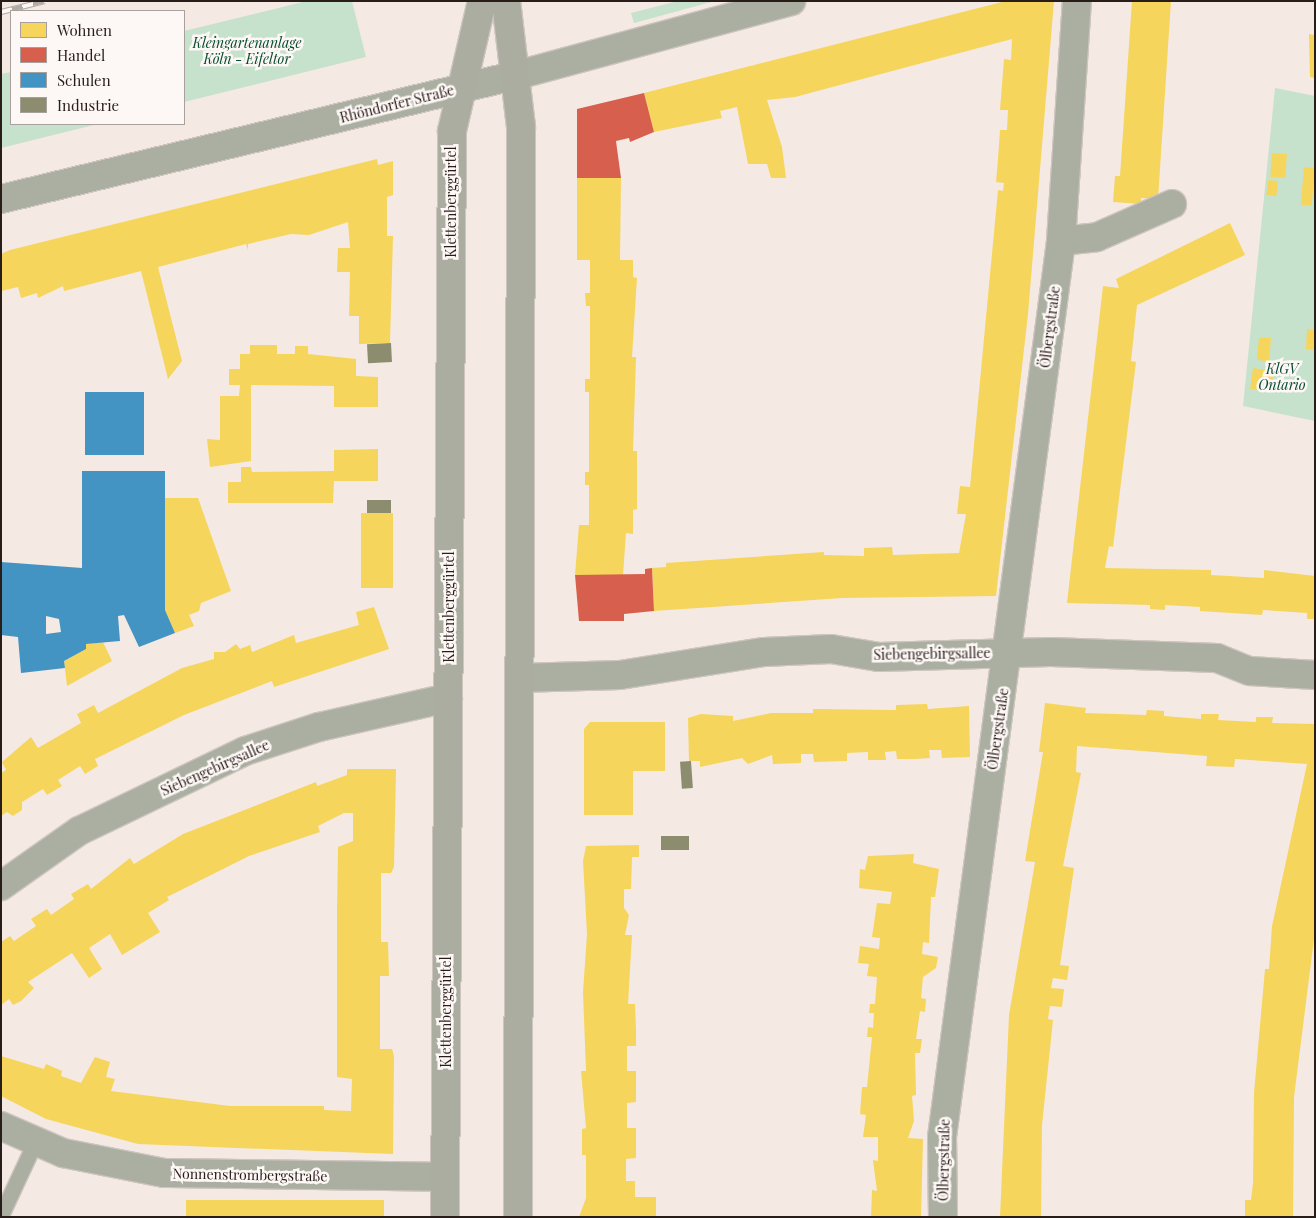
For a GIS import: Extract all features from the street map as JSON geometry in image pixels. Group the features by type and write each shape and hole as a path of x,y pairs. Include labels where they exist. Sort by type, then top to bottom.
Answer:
{"main road":[{"name":"Klettenberggürtel","path":"445,1217 452,132 482,1"},
{"path":"506,1 517,75 518,1217"}],"street":[{"name":"Rhöndorfer Straße","path":"1,199 517,75 792,1"},
{"name":"Ölbergstraße","path":"943,1217 942,1137 1008,653 1061,241 1077,1"},
{"path":"1061,241 1097,237 1172,204"},
{"name":"Siebengebirgsallee","path":"519,678 620,675 774,652 831,649 879,657 1008,653 1217,658 1250,671 1315,675"},
{"name":"Siebengebirgsallee","path":"1,886 79,831 245,751 319,727 448,698"},
{"name":"Nonnenstrombergstraße","path":"1,1126 35,1142 89,1160 164,1173 446,1177"}],"lane":[{"path":"1,1215 35,1142"}],"green space":[{"name":"Kleingartenanlage Köln - Eifeltor","path":"307,1 352,1 366,57 185,102 185,31"},
{"path":"678,1 715,1 634,23 631,13"},
{"path":"10,72 10,125 94,125 1,148 1,74"},
{"name":"KlGV Ontario","path":"1275,88 1315,96 1315,421 1243,406"}],"building: Wohnen":[{"path":"1006,1 1054,1 1028,314 996,596 842,598 654,611 652,568 666,567 666,563 824,552 824,555 864,556 864,548 892,547 893,555 959,553 966,514 957,514 960,486 970,487 998,190 1003,191 1004,183 996,182 1000,130 1007,130 1008,110 1000,110 1004,59 1011,60 1012,39 795,97 767,100 782,147 786,178 771,178 767,164 748,164 737,107 720,111 722,118 654,132 644,93"},
{"path":"1132,1 1171,1 1158,199 1141,198 1141,204 1113,202 1115,176 1120,176"},
{"path":"1309,34 1315,35 1315,78 1310,77"},
{"path":"1272,153 1287,154 1285,178 1270,177"},
{"path":"377,159 378,165 393,161 393,195 387,197 387,236 393,236 390,343 359,344 359,316 349,316 350,272 337,272 338,248 350,248 348,222 309,235 291,234 248,244 248,250 246,244 158,267 182,361 168,379 141,271 64,291 63,286 38,298 37,293 21,298 18,287 1,291 1,254 10,250"},
{"path":"1304,167 1315,168 1312,206 1301,205"},
{"path":"577,178 621,178 620,260 633,260 633,277 637,278 632,357 636,357 633,451 637,451 637,509 633,510 633,534 626,533 623,575 575,575 579,525 589,525 589,485 585,485 585,472 589,472 589,392 585,392 585,379 590,379 590,306 586,306 585,293 590,293 590,260 577,260"},
{"path":"1268,180 1278,181 1276,196 1266,195"},
{"path":"1230,223 1245,255 1137,305 1131,361 1136,362 1113,547 1109,546 1105,568 1211,570 1211,575 1264,578 1264,570 1315,576 1315,619 1307,619 1307,613 1263,610 1262,615 1200,611 1200,607 1165,605 1165,610 1150,609 1150,605 1067,603 1103,286 1119,288 1116,279"},
{"path":"1307,329 1315,330 1315,350 1306,349"},
{"path":"1259,338 1271,338 1269,363 1257,359"},
{"path":"250,345 277,345 277,354 295,354 295,346 308,346 308,354 356,359 356,376 378,377 378,407 334,407 334,386 251,385 251,461 210,467 207,439 220,440 220,396 239,396 240,385 229,385 229,369 240,369 240,354 250,354"},
{"path":"1253,368 1274,371 1271,392 1250,389"},
{"path":"378,449 378,481 334,481 333,503 228,503 228,482 241,482 241,467 251,467 252,472 334,471 334,450"},
{"path":"165,498 198,498 231,591 201,603 199,611 189,615 194,626 175,633 165,610"},
{"path":"361,513 393,513 393,588 361,588"},
{"path":"374,607 389,649 274,687 272,681 184,715 95,759 98,766 85,774 80,766 58,780 62,786 47,795 43,789 22,802 22,810 13,816 7,812 1,816 1,773 6,770 2,762 31,737 38,748 81,723 77,714 94,705 98,713 182,668 214,659 214,652 225,652 236,644 240,649 250,645 252,652 294,635 296,643 359,625 356,612"},
{"path":"103,642 112,661 67,686 64,661 86,649 86,644"},
{"path":"1045,703 1086,708 1085,713 1146,715 1147,710 1164,711 1164,716 1201,719 1201,714 1219,714 1218,720 1256,722 1256,717 1273,717 1272,723 1315,724 1315,931 1294,1097 1293,1217 1245,1217 1245,1200 1251,1200 1253,1183 1254,1093 1265,969 1269,969 1272,926 1307,764 1235,759 1234,767 1206,766 1207,756 1077,746 1076,772 1081,773 1063,866 1074,868 1060,965 1069,966 1067,980 1053,978 1051,988 1064,989 1062,1007 1050,1006 1048,1019 1053,1020 1042,1125 1041,1217 1000,1217 1009,1015 1035,862 1025,861 1043,752 1039,752"},
{"path":"927,704 928,709 969,706 970,757 942,758 941,750 929,750 930,758 914,759 897,759 896,751 885,752 886,760 868,760 868,752 847,753 847,761 814,762 813,754 801,754 801,763 773,764 772,755 748,764 742,758 700,767 700,761 689,761 688,718 701,714 733,716 733,721 771,713 813,713 813,709 896,710 896,705"},
{"path":"590,722 665,722 665,771 633,771 633,815 584,815 584,729"},
{"path":"347,769 396,769 394,867 391,873 381,873 381,942 388,942 389,976 380,976 380,1049 392,1049 394,1056 393,1154 138,1144 46,1119 1,1096 1,1056 44,1069 46,1064 62,1071 61,1076 81,1083 95,1057 110,1062 106,1077 115,1079 111,1091 230,1106 324,1106 324,1110 351,1111 352,1079 337,1077 337,913 338,847 353,841 353,813 344,813 318,826 320,832 249,856 167,897 169,900 148,913 160,932 122,955 110,934 89,948 102,969 89,978 72,953 28,982 34,988 21,1001 13,1005 9,999 1,1005 1,942 10,936 14,941 36,926 31,919 47,909 51,915 74,899 71,894 88,884 91,889 130,858 134,864 183,834 316,782 317,786 347,775"},
{"path":"639,845 639,857 632,857 631,889 624,889 624,908 629,915 625,935 632,935 628,1004 635,1004 636,1030 636,1046 627,1046 627,1071 636,1071 636,1102 627,1103 627,1128 636,1128 636,1158 626,1159 626,1181 635,1181 635,1197 656,1197 656,1217 579,1217 586,1198 586,1155 582,1155 582,1129 586,1128 581,1071 586,1071 583,992 587,934 583,861 586,846"},
{"path":"914,854 913,863 939,869 935,897 931,897 929,943 923,942 922,954 938,957 936,968 923,977 921,998 926,999 925,1012 920,1011 916,1039 922,1039 920,1053 915,1053 916,1095 912,1096 914,1121 908,1138 923,1139 921,1217 871,1217 872,1190 877,1191 873,1160 878,1161 878,1137 863,1137 866,1115 860,1114 862,1087 867,1087 872,1037 867,1037 868,1027 873,1028 874,1013 869,1013 870,1004 875,1004 877,977 867,976 869,964 858,963 860,946 879,949 880,938 872,937 877,903 890,904 892,892 859,888 860,869 865,870 868,856"},
{"path":"186,1200 384,1200 384,1217 186,1217"}],"building: Handel":[{"path":"644,93 654,132 630,142 629,138 616,141 621,178 577,178 577,109"},
{"path":"652,568 654,611 624,614 624,621 579,621 575,575 645,574 645,569"}],"building: Schulen":[{"path":"85,392 144,392 144,455 85,455"},
{"path":"82,471 165,471 165,610 175,633 139,647 124,615 118,616 120,641 86,644 86,649 64,661 65,668 21,673 18,637 1,635 1,562 82,568","holes":["46,616 59,619 61,632 46,634"]}],"building: Industrie":[{"path":"391,343 392,362 368,363 367,344"},
{"path":"367,500 391,500 391,513 367,513"},
{"path":"691,761 693,788 682,789 680,762"},
{"path":"661,836 689,836 689,850 661,850"}],"railway":[{"path":"1,12 45,1"}]}
